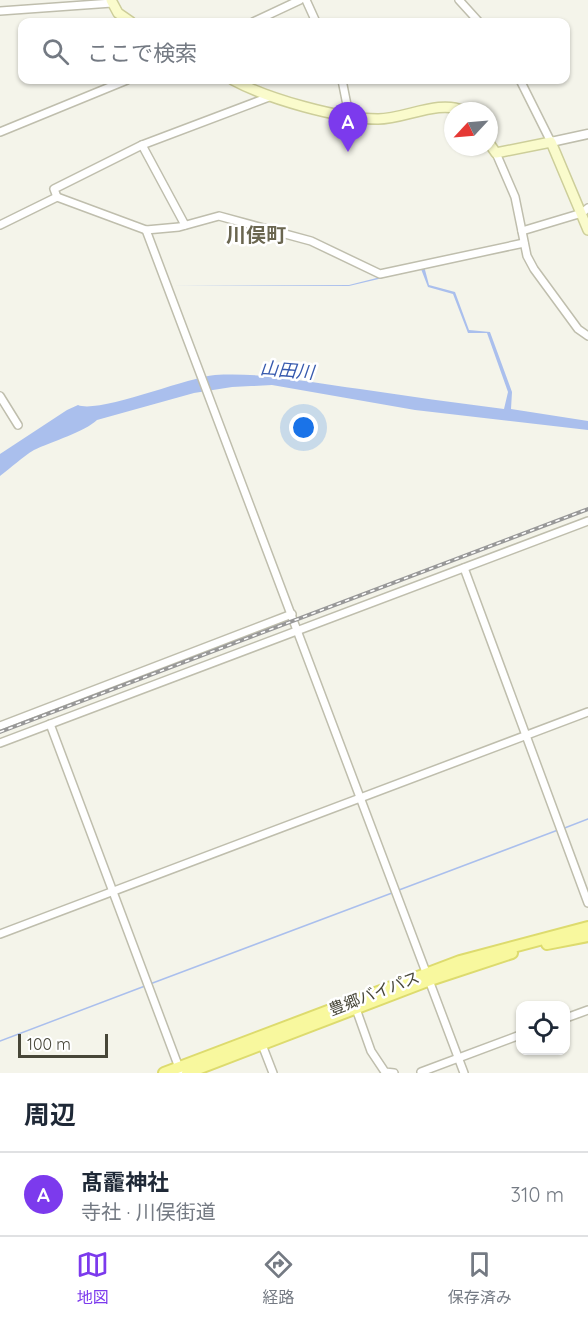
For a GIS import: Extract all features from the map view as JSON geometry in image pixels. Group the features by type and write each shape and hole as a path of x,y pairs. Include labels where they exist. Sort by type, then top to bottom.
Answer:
{"main road":[{"path":"111,2 118,13 125,18"},
{"path":"241,84 269,97 377,119 444,108"},
{"path":"498,153 551,142 585,211 588,230"},
{"name":"豊郷バイパス","path":"164,1073 182,1071 486,952 588,927"},
{"name":"豊郷バイパス","path":"428,976 588,936"}],"street":[{"path":"262,18 300,0"},
{"path":"306,0 314,18"},
{"path":"459,0 475,18"},
{"path":"0,11 111,2"},
{"path":"0,132 117,84"},
{"path":"343,84 349,115"},
{"path":"522,84 551,142 588,134"},
{"path":"57,197 54,189 142,145 269,97"},
{"path":"142,145 185,225"},
{"path":"497,156 515,197 524,243 534,269 578,329 588,336"},
{"path":"0,225 57,197 146,230 185,225 219,216 311,241 380,274 524,243"},
{"path":"522,231 585,211"},
{"path":"146,230 464,1073"},
{"path":"0,396 18,425"},
{"path":"0,743 588,521"},
{"path":"464,568 588,903"},
{"path":"0,726 292,614"},
{"path":"0,934 588,711"},
{"path":"50,724 182,1071"},
{"path":"354,1005 371,1051 385,1072 394,1073"},
{"path":"570,1017 588,1010"},
{"path":"416,1073 422,1073 516,1037"},
{"path":"261,1040 273,1073"}],"water":[{"path":"424,266 429,285 455,292 469,330 490,332 512,392 511,409 588,421 588,430 415,410 272,385 232,387 194,393 97,420 77,432 34,450 0,476 0,454 67,410 78,405 104,405 215,375 233,374 288,379 504,409 508,392 487,333 468,333 453,294 428,287 421,269 349,286 171,286 349,285"}],"waterway":[{"path":"562,829 588,819"},
{"path":"399,890 558,830"},
{"path":"150,984 392,893"},
{"path":"0,1041 145,986"}],"railway":[{"path":"0,732 588,509"}],"place":[{"name":"髙靇神社","path":"348,152"}],"district":[{"name":"川俣町","path":"256,234"}],"water label":[{"name":"山田川","path":"287,370"}]}
